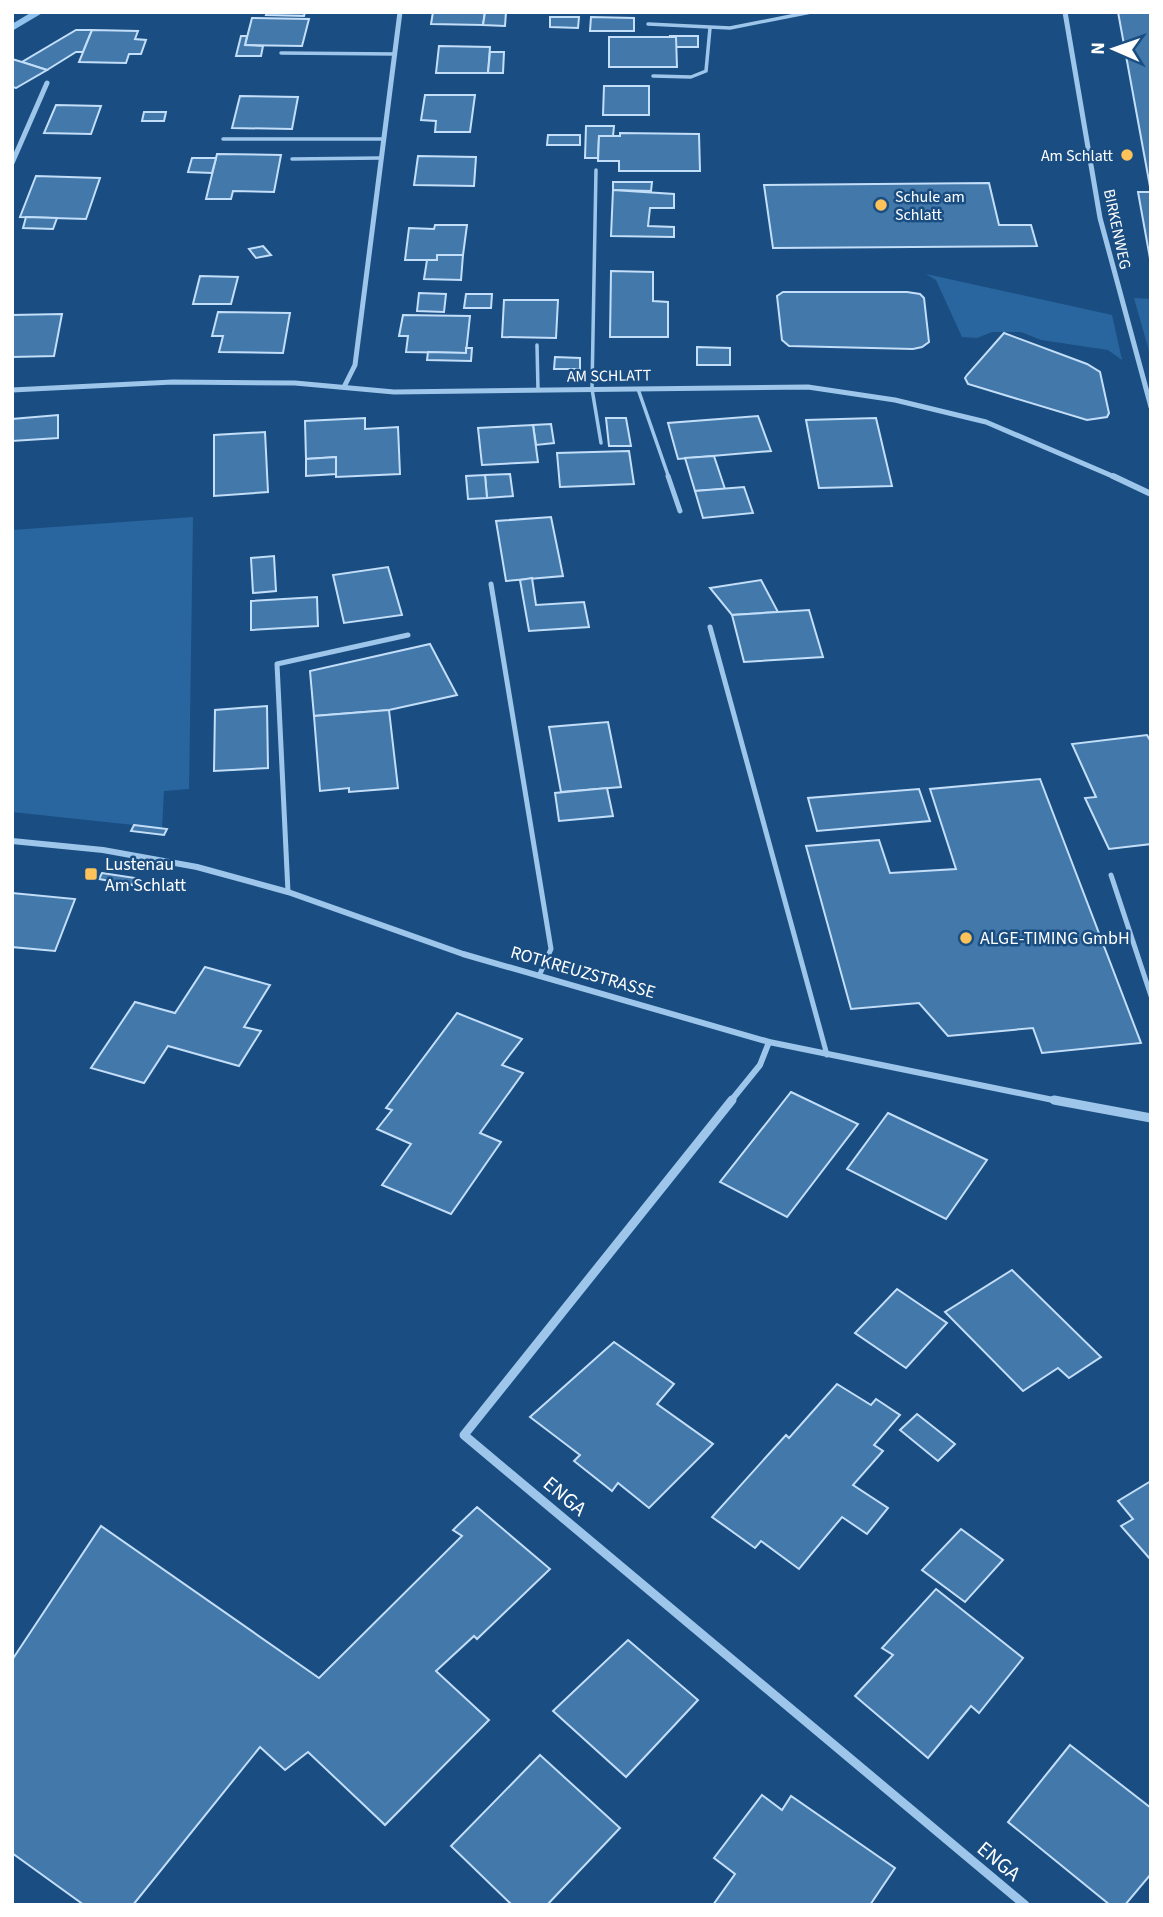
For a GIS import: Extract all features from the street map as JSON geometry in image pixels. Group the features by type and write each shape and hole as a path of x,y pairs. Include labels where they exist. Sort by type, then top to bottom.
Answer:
{"street":[{"path":"344,387 355,365 400,12"},
{"name":"BIRKENWEG","path":"1065,12 1076,66 1088,154 1112,272 1151,407"},
{"path":"12,163 47,83"},
{"name":"AM SCHLATT","path":"12,390 173,383 295,383 394,392 807,387 895,400 986,422 1149,490"},
{"name":"ROTKREUZSTRASSE","path":"12,841 103,850 197,867 288,892 463,954 769,1042 1151,1118"},
{"name":"ENGA","path":"769,1042 760,1065 464,1435 1025,1905"}],"lane":[{"path":"648,24 730,28 811,12"},
{"path":"653,76 691,77 706,71 710,28"},
{"path":"281,53 395,54"},
{"path":"223,139 384,139"},
{"path":"292,159 381,159"},
{"path":"596,170 592,389 601,443"},
{"path":"537,345 538,390"},
{"path":"638,388 680,510"},
{"path":"491,584 551,949 539,976"},
{"path":"710,627 827,1055"},
{"path":"288,892 277,664 408,635"},
{"path":"1111,875 1151,996"}],"shaded area":[{"path":"926,274 1112,315 1122,360 1108,350 1041,340 1021,332 992,332 977,338 962,337 936,280"},
{"path":"1134,298 1151,299 1151,358"},
{"path":"193,517 189,789 164,791 162,828 12,812 12,530"}],"building":[{"path":"267,12 305,12 304,16 266,15"},
{"path":"433,12 485,12 483,25 431,24"},
{"path":"485,12 506,12 505,26 483,25"},
{"path":"1118,12 1151,12 1151,192"},
{"path":"550,17 579,17 578,28 550,27"},
{"path":"591,17 634,18 634,31 590,31"},
{"path":"252,18 309,19 302,46 245,45"},
{"path":"76,30 92,30 83,52 76,52 47,70 22,62"},
{"path":"92,30 138,31 135,39 146,40 141,54 129,54 126,63 79,62"},
{"path":"241,36 247,36 245,45 263,46 261,56 236,56"},
{"path":"669,36 698,36 698,47 676,47 676,37"},
{"path":"609,37 676,37 677,67 609,67"},
{"path":"439,46 490,47 488,73 436,73"},
{"path":"490,52 504,52 503,73 488,73"},
{"path":"12,59 47,70 16,88 12,87"},
{"path":"604,86 649,86 649,115 603,115"},
{"path":"425,95 475,95 470,132 435,132 436,121 421,120"},
{"path":"240,96 298,97 292,129 232,128"},
{"path":"56,105 101,106 91,134 44,133"},
{"path":"144,112 166,112 164,121 142,121"},
{"path":"586,126 614,126 613,136 599,136 598,158 585,158"},
{"path":"620,133 699,134 700,171 619,171 619,161 598,161 599,136 620,136"},
{"path":"548,135 580,135 580,145 547,145"},
{"path":"217,154 281,155 274,192 233,191 231,199 206,199"},
{"path":"418,156 476,157 474,186 414,185"},
{"path":"192,158 216,158 212,173 188,172"},
{"path":"36,176 100,178 86,219 20,217"},
{"path":"613,182 652,182 651,191 613,190"},
{"name":"Schule am Schlatt","path":"989,183 999,225 1031,225 1037,246 773,248 764,185"},
{"path":"613,190 674,194 674,208 650,208 648,226 674,227 674,237 611,236"},
{"path":"1138,192 1151,192 1151,264"},
{"path":"26,217 57,218 53,229 23,228"},
{"path":"435,225 467,225 463,255 437,255 437,260 405,260 409,228 434,229"},
{"path":"263,246 271,255 256,258 249,249"},
{"path":"437,255 463,255 461,280 424,279 427,260 437,260"},
{"path":"611,271 653,272 653,301 668,302 668,337 610,337"},
{"path":"200,276 238,277 231,304 193,304"},
{"path":"783,292 920,294 924,298 929,342 913,349 789,346 782,340 777,296"},
{"path":"419,293 446,294 444,312 417,311"},
{"path":"466,294 492,294 491,308 464,308"},
{"path":"504,300 558,300 556,338 502,337"},
{"path":"218,312 290,313 283,353 219,352 223,336 212,336"},
{"path":"62,314 54,356 12,357 12,315"},
{"path":"403,315 470,316 466,353 406,352 408,336 399,336"},
{"path":"1004,333 1087,364 1100,372 1109,413 1107,417 1087,420 968,384 965,378 967,375"},
{"path":"697,347 730,348 730,365 697,365"},
{"path":"466,348 472,348 471,361 427,360 428,352 466,353"},
{"path":"555,357 580,358 580,369 554,369"},
{"path":"58,415 58,438 12,441 12,419"},
{"path":"758,416 771,451 678,459 668,423"},
{"path":"365,418 365,429 398,427 400,474 336,477 336,457 306,459 305,421"},
{"path":"606,418 626,418 631,446 609,446"},
{"path":"876,418 892,486 819,488 806,420"},
{"path":"551,424 554,443 536,445 533,425"},
{"path":"533,425 538,462 482,465 478,428"},
{"path":"265,432 268,492 214,496 214,435"},
{"path":"629,451 634,484 560,487 557,453"},
{"path":"714,456 725,489 695,491 685,458"},
{"path":"336,457 336,474 306,476 306,459"},
{"path":"510,474 513,496 487,498 485,475"},
{"path":"485,475 487,498 468,499 466,476"},
{"path":"744,487 753,513 703,518 695,491"},
{"path":"551,517 563,576 506,581 496,521"},
{"path":"274,556 276,591 253,593 251,558"},
{"path":"388,567 402,615 344,623 333,575"},
{"path":"532,578 536,605 584,602 589,627 529,631 520,580"},
{"path":"761,580 778,612 732,615 710,588"},
{"path":"317,597 318,626 251,630 251,601"},
{"path":"809,610 823,657 744,662 732,615"},
{"path":"430,644 457,695 389,710 314,716 310,671"},
{"path":"267,706 268,768 214,771 215,710"},
{"path":"389,710 398,788 349,792 349,788 320,791 314,716"},
{"path":"608,722 621,787 561,792 549,727"},
{"path":"1147,735 1151,742 1151,844 1109,849 1085,798 1096,797 1072,744"},
{"name":"ALGE-TIMING GmbH","path":"1040,779 1141,1043 1042,1053 1033,1028 948,1036 919,1003 851,1009 806,846 879,840 890,873 956,869 930,789"},
{"path":"607,788 613,816 559,821 555,793"},
{"path":"919,789 930,821 817,831 808,798"},
{"path":"134,825 167,829 164,835 131,831"},
{"path":"102,873 135,878 132,885 99,879"},
{"path":"12,893 75,899 55,951 12,947"},
{"path":"205,967 270,985 244,1027 261,1031 239,1066 168,1046 144,1083 91,1068 135,1002 175,1013"},
{"path":"457,1013 522,1039 502,1065 523,1073 480,1133 501,1142 451,1214 382,1185 411,1144 377,1129 392,1110 386,1108"},
{"path":"791,1092 858,1124 787,1217 720,1182"},
{"path":"888,1113 987,1160 946,1219 847,1169"},
{"path":"1012,1270 1101,1357 1069,1378 1058,1368 1023,1391 945,1312"},
{"path":"897,1289 947,1323 906,1368 855,1333"},
{"path":"614,1342 674,1384 657,1404 713,1444 649,1508 618,1483 612,1491 574,1461 580,1455 530,1417"},
{"path":"837,1384 871,1405 876,1399 900,1415 874,1445 883,1451 853,1485 888,1508 867,1534 842,1517 799,1569 761,1541 755,1548 712,1517 786,1435 789,1438"},
{"path":"917,1414 955,1444 938,1461 900,1430"},
{"path":"1151,1481 1151,1560 1121,1526 1133,1519 1118,1501"},
{"path":"477,1507 550,1569 477,1639 474,1636 436,1671 489,1720 385,1825 308,1752 285,1770 260,1747 133,1905 84,1905 12,1853 12,1660 101,1526 319,1678 462,1536 453,1530"},
{"path":"961,1529 1003,1560 965,1602 922,1570"},
{"path":"936,1589 1023,1658 979,1713 971,1706 928,1758 855,1696 893,1655 882,1648"},
{"path":"628,1640 698,1700 626,1777 553,1711"},
{"path":"1070,1745 1151,1808 1151,1874 1125,1905 1110,1905 1008,1822"},
{"path":"540,1755 620,1828 547,1905 512,1905 451,1846"},
{"path":"762,1795 782,1810 791,1796 895,1868 870,1905 713,1905 735,1874 714,1858"}],"waterway":[{"path":"12,28 39,12"}],"place":[{"name":"Am Schlatt","path":"1127,155"},
{"name":"Schule am Schlatt","path":"881,205"},
{"name":"Lustenau Am Schlatt","path":"91,874"},
{"name":"ALGE-TIMING GmbH","path":"966,938"}]}
